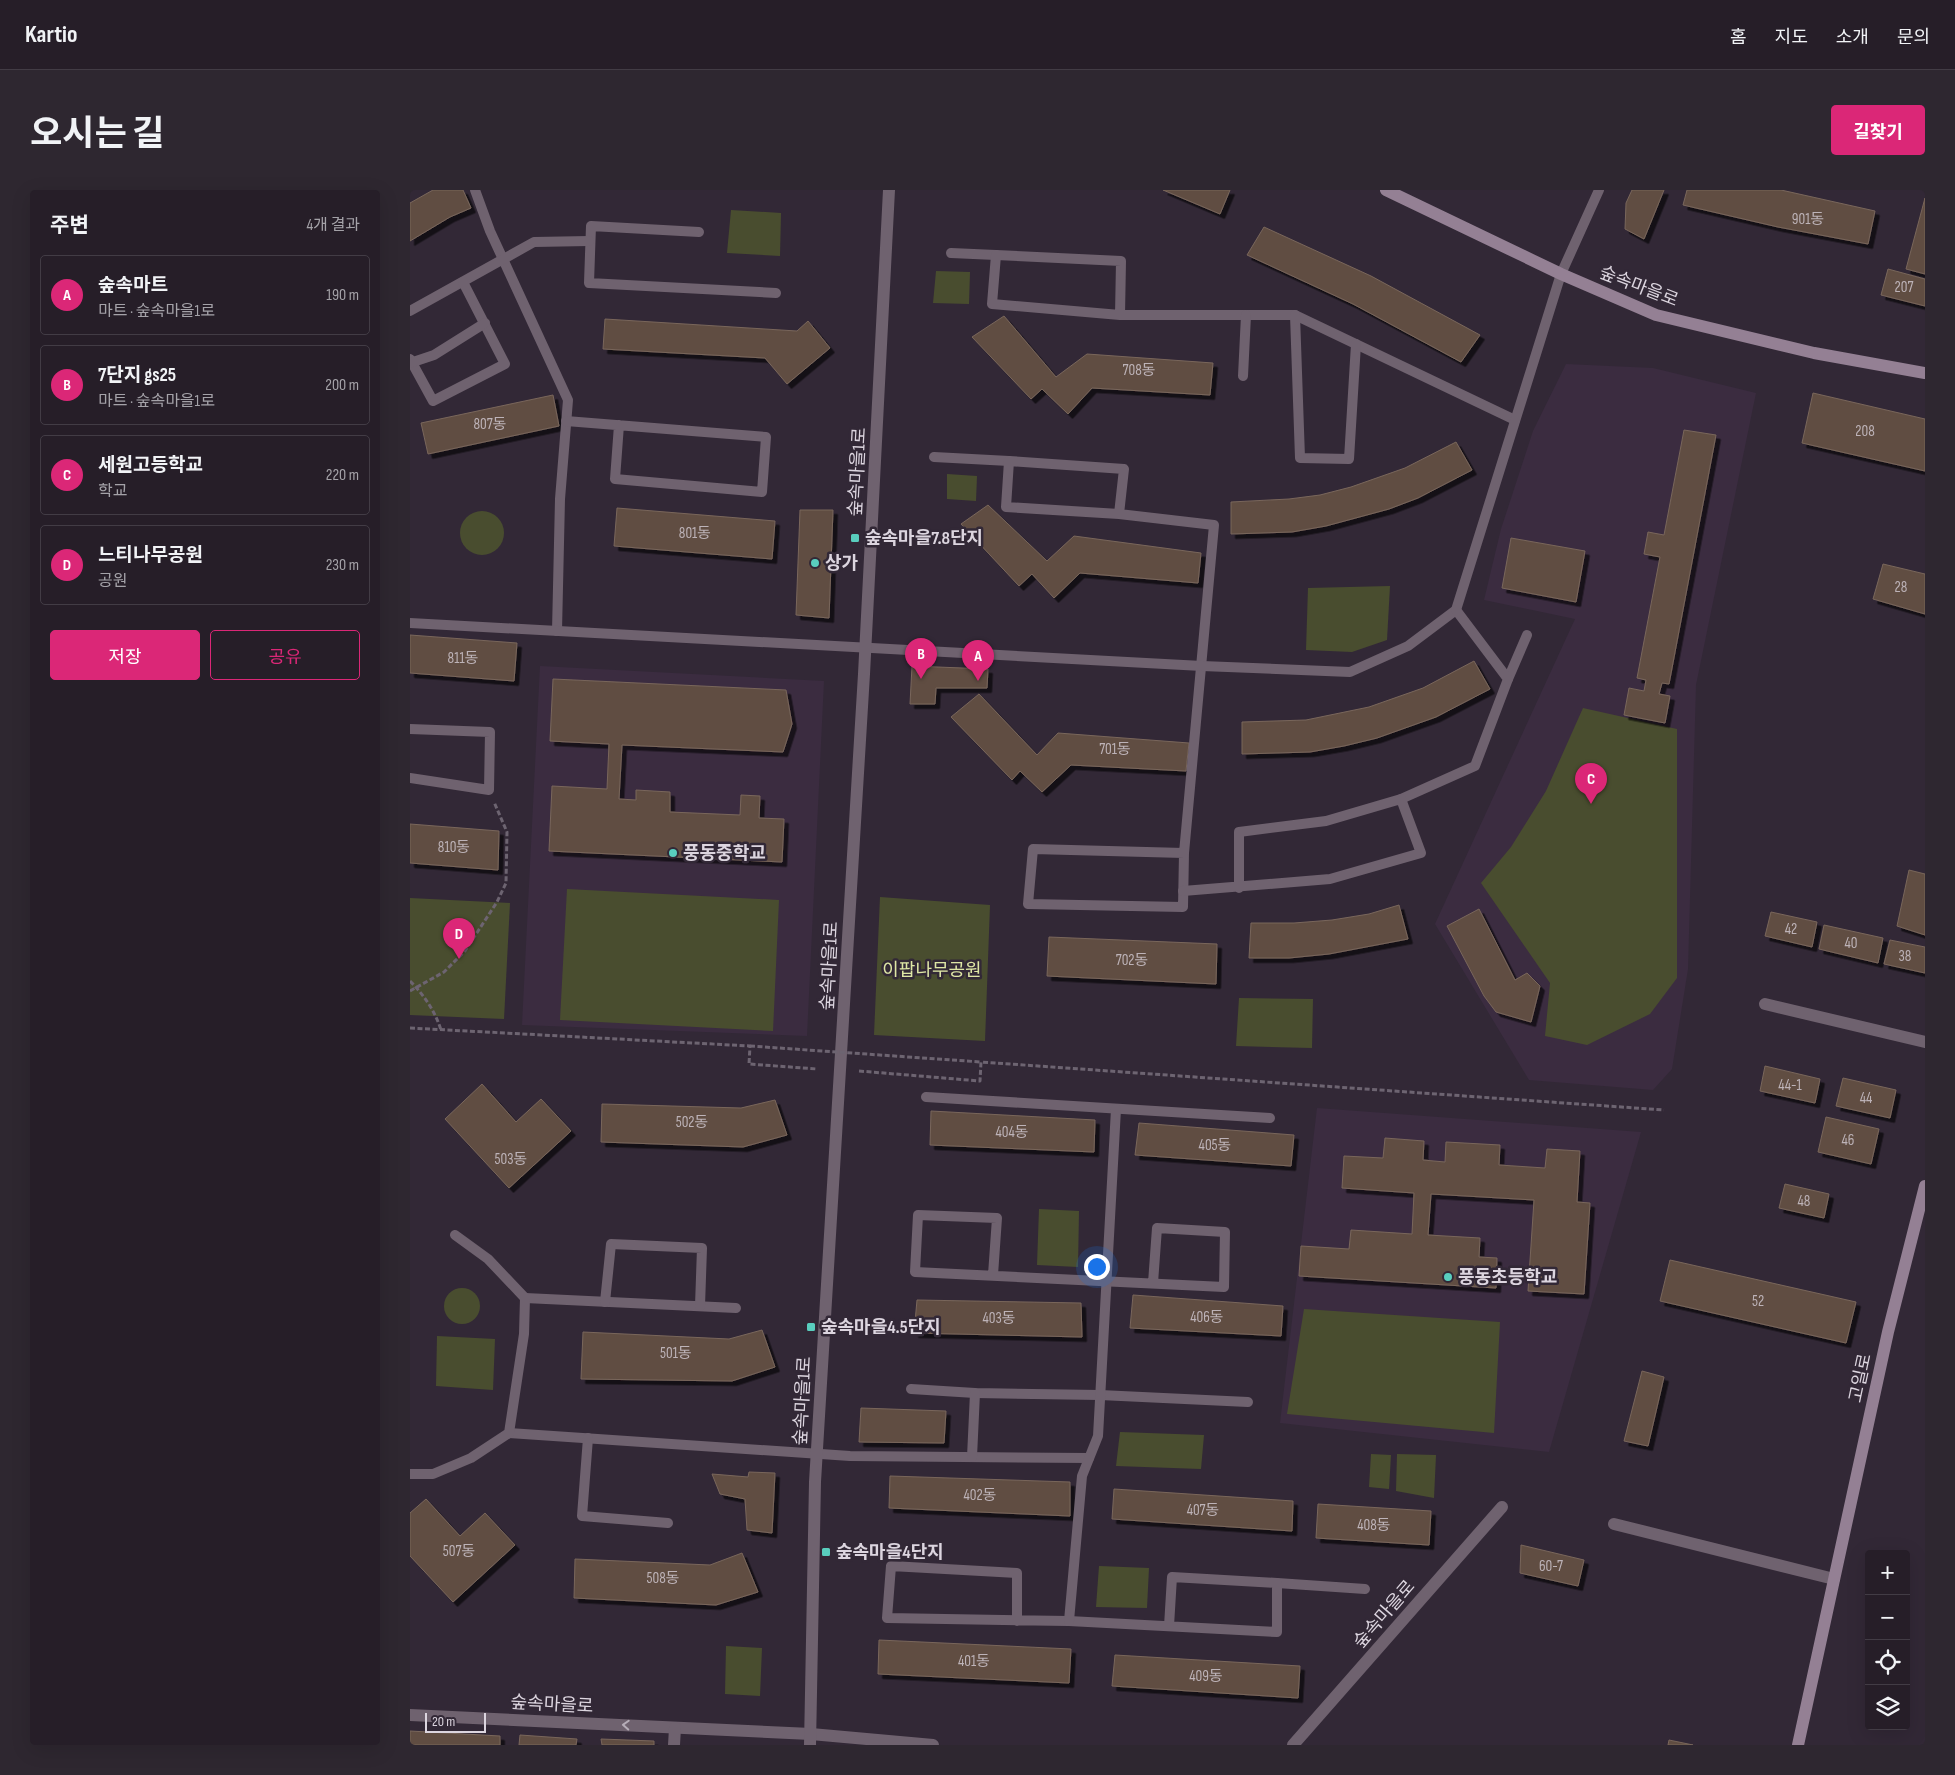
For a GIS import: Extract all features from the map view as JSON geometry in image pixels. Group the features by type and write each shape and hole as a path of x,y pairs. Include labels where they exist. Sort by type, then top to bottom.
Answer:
{"main road":[{"name":"숲속마을로","path":"1386,190 1561,274 1656,315 1814,353 1925,373"},
{"name":"고일로","path":"1798,1745 1888,1332 1925,1186"}],"street":[{"name":"숲속마을1로","path":"810,1739 817,1454 865,649 889,190"},
{"path":"1765,1004 1925,1042"},
{"name":"숲속마을로","path":"1293,1745 1502,1507"},
{"path":"1614,1524 1834,1579"},
{"name":"숲속마을로","path":"410,1715 675,1728 810,1739 933,1745"},
{"path":"674,1745 675,1728"}],"lane":[{"path":"475,190 490,231 568,400 560,499 558,631"},
{"path":"410,623 865,649 1350,672 1408,646 1456,610 1561,274 1599,190"},
{"path":"699,232 591,226 589,283 776,293"},
{"path":"410,311 534,242 589,241"},
{"path":"951,253 1122,261 1120,315"},
{"path":"996,255 992,304 1120,315 1294,315 1515,420"},
{"path":"463,282 506,364 433,401 410,361 434,355 484,323"},
{"path":"1242,376 1246,315"},
{"path":"1294,315 1300,458 1349,459 1356,344"},
{"path":"566,421 619,425 766,437 762,492 615,479 619,425"},
{"path":"934,457 1124,469 1119,514"},
{"path":"1009,462 1006,507 1119,514 1214,526 1184,853 1183,907 1028,904 1032,849 1184,853"},
{"path":"1456,610 1508,680"},
{"path":"1239,888 1239,832 1326,821 1401,799 1476,766 1527,635"},
{"path":"410,729 490,732 489,790 410,778"},
{"path":"1183,891 1239,888 1330,879 1421,853 1401,799"},
{"path":"926,1097 1270,1118"},
{"path":"1069,1621 1082,1476 1098,1436 1116,1109"},
{"path":"993,1275 997,1218 918,1215 915,1272 1224,1287 1225,1232 1157,1228 1153,1283"},
{"path":"455,1235 488,1259 524,1298 524,1334 509,1433"},
{"path":"605,1302 610,1244 702,1248 700,1306"},
{"path":"524,1298 736,1308"},
{"path":"911,1389 975,1393 1100,1395 1248,1402"},
{"path":"972,1457 975,1393"},
{"path":"410,1474 433,1474 471,1458 509,1433 782,1450 817,1454 1088,1458"},
{"path":"588,1438 582,1516 668,1523"},
{"path":"1017,1622 1017,1573 891,1566 887,1618 1017,1622 1069,1621 1277,1632 1277,1583"},
{"path":"1169,1626 1172,1577 1365,1589"}],"path":[{"path":"410,991 444,972 466,951 497,902 506,883 507,832 489,790"},
{"path":"410,981 437,1017 441,1030"},
{"path":"410,1028 750,1046 1664,1110"},
{"path":"750,1046 749,1064 817,1069"},
{"path":"859,1071 980,1081 981,1062"}],"shaded area":[{"path":"1566,364 1653,368 1756,393 1696,685 1688,969 1672,1069 1653,1090 1529,1080 1435,924 1575,619 1484,600 1501,529 1533,431"},
{"name":"풍동중학교","path":"540,666 824,681 807,1036 522,1025"},
{"name":"풍동초등학교","path":"1317,1108 1641,1132 1549,1452 1280,1423"}],"green space":[{"path":"731,210 781,213 780,256 727,253"},
{"path":"936,271 970,272 969,304 933,303"},
{"path":"947,474 977,476 976,501 947,499"},
{"path":"486,511 498,517 503,524 503,542 498,549 491,554 478,555 470,552 463,545 460,529 463,521 470,514"},
{"path":"1390,586 1387,640 1352,652 1306,650 1308,588"},
{"path":"1583,708 1677,729 1677,978 1650,1014 1587,1045 1545,1036 1550,983 1481,883 1511,847 1546,791"},
{"path":"567,889 779,900 773,1031 560,1020"},
{"name":"이팝나무공원","path":"880,897 990,905 985,1041 874,1035"},
{"path":"410,898 510,903 504,1019 410,1015"},
{"path":"1239,998 1313,999 1312,1048 1236,1046"},
{"path":"1039,1209 1079,1211 1078,1267 1037,1265"},
{"path":"462,1288 475,1293 480,1306 475,1319 462,1324 449,1319 444,1306 449,1293"},
{"path":"1304,1309 1500,1322 1494,1433 1287,1414"},
{"path":"437,1336 495,1339 493,1390 436,1386"},
{"path":"1120,1432 1204,1435 1201,1469 1116,1466"},
{"path":"1371,1454 1391,1455 1389,1489 1369,1487"},
{"path":"1397,1454 1436,1455 1434,1498 1396,1491"},
{"path":"1099,1566 1149,1568 1147,1608 1096,1607"},
{"path":"726,1646 762,1648 760,1696 725,1694"}],"building":[{"path":"433,190 463,190 471,208 450,217 410,241 410,203"},
{"path":"1163,190 1230,190 1220,214"},
{"path":"1632,190 1664,190 1644,239 1625,229 1626,203"},
{"path":"1687,190 1781,190 1875,211 1868,244 1778,227 1683,205"},
{"path":"1925,198 1925,274 1906,269"},
{"path":"1264,227 1371,276 1480,335 1461,362 1353,304 1247,255"},
{"path":"1888,269 1925,279 1925,306 1881,295"},
{"path":"1004,316 1056,377 1087,354 1213,363 1210,395 1092,388 1068,414 1042,389 1031,399 972,337"},
{"path":"605,319 797,331 808,321 830,348 787,384 765,358 603,349"},
{"path":"1813,393 1925,419 1925,471 1802,443"},
{"path":"553,395 559,426 428,454 421,423"},
{"path":"1684,430 1716,435 1669,684 1662,683 1659,694 1670,696 1665,723 1624,715 1629,688 1644,691 1646,680 1637,678 1660,557 1644,554 1648,532 1664,535"},
{"path":"1456,442 1472,470 1418,498 1389,509 1326,526 1292,532 1231,534 1231,502 1289,499 1320,495 1351,487 1405,468"},
{"path":"988,505 1047,561 1074,536 1201,553 1198,583 1080,573 1054,598 1032,574 1019,586 961,524"},
{"path":"617,508 775,521 772,559 614,546"},
{"name":"상가","path":"800,510 833,510 829,618 796,615"},
{"path":"1511,538 1585,551 1576,602 1502,588"},
{"path":"1883,564 1925,574 1925,614 1873,599"},
{"path":"410,635 517,643 514,681 410,673"},
{"path":"1474,661 1490,689 1436,717 1377,738 1344,746 1310,752 1242,754 1242,722 1306,720 1369,707 1423,688"},
{"path":"912,666 988,669 987,688 936,688 935,704 910,704"},
{"path":"553,679 786,690 792,724 783,752 622,745 619,799 636,800 636,790 670,792 670,812 740,815 741,795 760,796 759,818 784,819 782,862 549,851 552,786 607,789 609,744 550,741"},
{"path":"979,694 1037,755 1058,733 1189,743 1186,771 1071,765 1042,792 1020,771 1012,780 951,717"},
{"path":"410,824 499,831 498,870 410,863"},
{"path":"1909,870 1925,874 1925,935 1897,926"},
{"path":"1399,905 1408,939 1329,954 1289,958 1249,958 1251,923 1294,923 1332,920 1369,914"},
{"path":"1479,909 1515,980 1527,973 1540,986 1531,1022 1496,1012 1484,996 1447,926"},
{"path":"1771,912 1817,922 1812,947 1765,936"},
{"path":"1824,925 1883,938 1878,963 1819,949"},
{"path":"1049,937 1217,944 1216,984 1047,976"},
{"path":"1890,940 1925,947 1925,973 1884,964"},
{"path":"1765,1066 1820,1079 1815,1103 1760,1091"},
{"path":"1843,1078 1896,1090 1890,1118 1836,1106"},
{"path":"482,1084 516,1122 541,1099 571,1131 509,1188 445,1119"},
{"path":"775,1100 787,1135 743,1147 601,1142 602,1104 741,1108"},
{"path":"931,1111 1095,1120 1094,1152 930,1145"},
{"path":"1826,1117 1879,1129 1871,1164 1818,1152"},
{"path":"1139,1123 1294,1135 1291,1166 1135,1155"},
{"path":"1385,1138 1424,1141 1423,1160 1445,1162 1446,1142 1500,1145 1499,1165 1545,1168 1547,1149 1580,1151 1577,1202 1590,1203 1584,1294 1528,1291 1534,1200 1431,1194 1428,1235 1480,1238 1479,1257 1497,1258 1496,1288 1299,1276 1301,1246 1349,1249 1351,1230 1412,1234 1414,1193 1342,1188 1344,1156 1383,1158"},
{"path":"1785,1184 1829,1194 1824,1218 1779,1208"},
{"path":"1670,1260 1856,1302 1846,1343 1660,1301"},
{"path":"1133,1295 1283,1306 1281,1336 1130,1328"},
{"path":"917,1300 1081,1303 1082,1337 914,1333"},
{"path":"762,1330 775,1367 732,1381 581,1379 583,1332 729,1339"},
{"path":"1642,1371 1664,1377 1648,1446 1624,1441"},
{"path":"861,1408 946,1411 944,1443 859,1442"},
{"path":"749,1472 775,1473 772,1533 747,1530 745,1499 720,1494 712,1474 748,1477"},
{"path":"890,1476 1070,1482 1070,1516 889,1508"},
{"path":"1114,1489 1293,1501 1292,1531 1112,1519"},
{"path":"426,1499 460,1536 485,1513 515,1545 453,1602 410,1556 410,1513"},
{"path":"1318,1504 1431,1511 1429,1545 1316,1538"},
{"path":"1521,1545 1584,1560 1578,1586 1520,1573"},
{"path":"742,1553 758,1592 716,1605 574,1598 575,1559 710,1565"},
{"path":"879,1640 1071,1649 1069,1683 878,1674"},
{"path":"1115,1655 1300,1666 1298,1698 1112,1686"},
{"path":"410,1731 500,1736 500,1745 410,1745"},
{"path":"520,1735 577,1739 576,1745 519,1745"},
{"path":"601,1739 654,1741 654,1745 602,1745"},
{"path":"1669,1740 1693,1745 1668,1745"}],"place":[{"name":"숲속마을7.8단지","path":"855,538"},
{"name":"상가","path":"815,563"},
{"name":"7단지 gs25","path":"921,679"},
{"name":"숲속마트","path":"978,681"},
{"name":"세원고등학교","path":"1591,804"},
{"name":"풍동중학교","path":"673,853"},
{"name":"느티나무공원","path":"459,959"},
{"name":"풍동초등학교","path":"1448,1277"},
{"name":"숲속마을4.5단지","path":"811,1327"},
{"name":"숲속마을4단지","path":"826,1552"}]}
